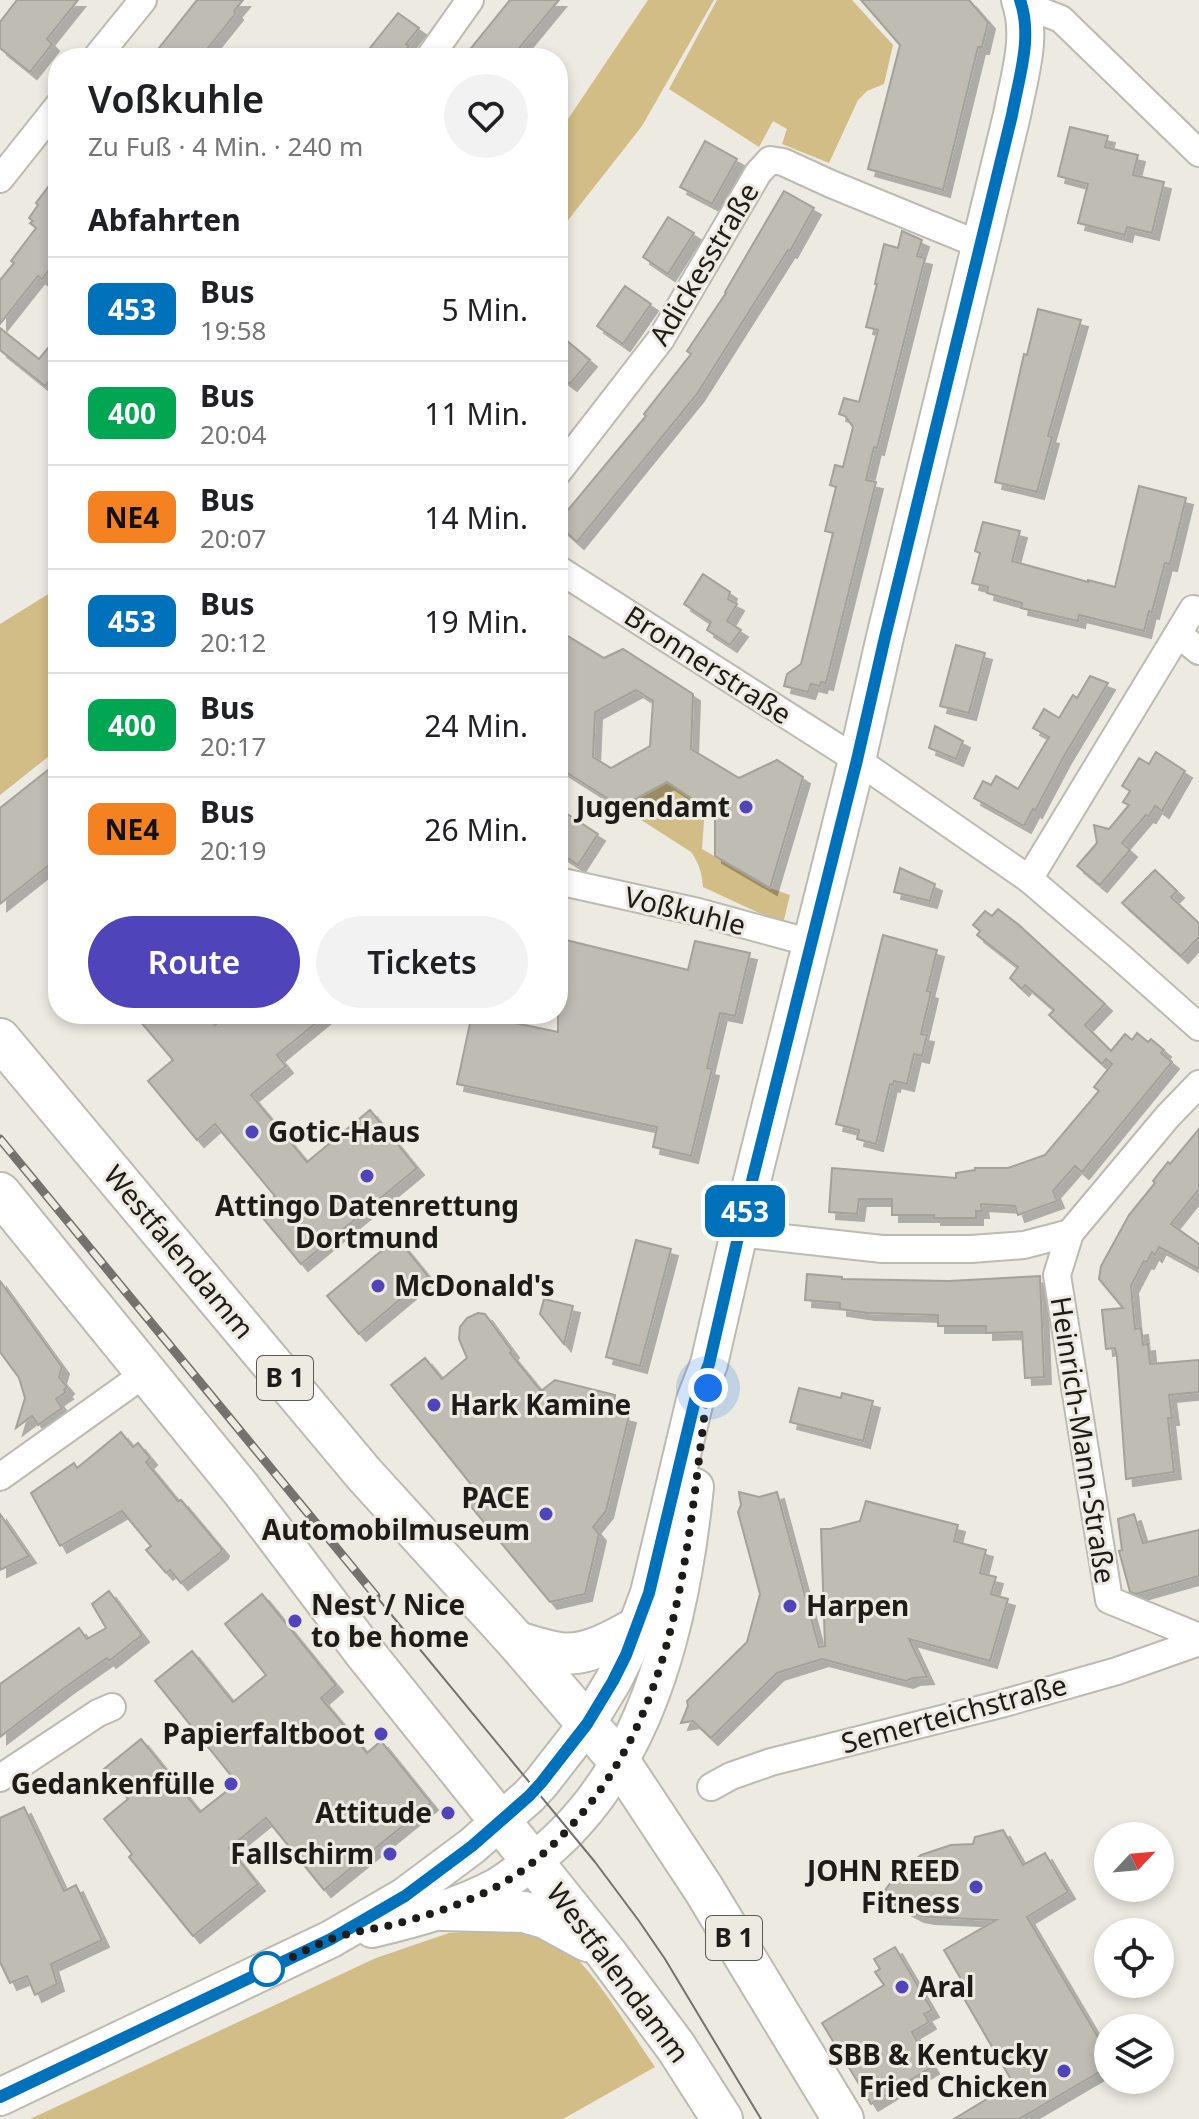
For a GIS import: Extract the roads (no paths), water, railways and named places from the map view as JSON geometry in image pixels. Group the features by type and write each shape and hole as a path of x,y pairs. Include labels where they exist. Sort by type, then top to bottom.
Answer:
{"main road":[{"name":"Westfalendamm","path":"0,1039 364,1474 517,1642 619,1761 703,1888 843,2119"},
{"name":"Westfalendamm","path":"0,1193 241,1489 365,1653 606,1953 676,2047 722,2119"},
{"path":"517,1642 562,1654 591,1649 636,1628"},
{"path":"442,1910 513,1911 545,1918 606,1953"}],"street":[{"path":"104,48 143,0"},
{"path":"436,48 470,0"},
{"path":"0,2097 331,1939 405,1896 472,1846 541,1783 587,1724 613,1681 649,1593 695,1400 709,1364 1012,115 1026,38 1022,5 1061,19 1199,153"},
{"path":"0,179 48,135"},
{"name":"Adickesstraße","path":"568,459 661,339 758,173 770,160 783,162 980,245"},
{"name":"Bronnerstraße","path":"568,575 857,760 1029,879 1199,1027"},
{"path":"1029,879 1193,609"},
{"path":"1178,634 1199,651"},
{"name":"Voßkuhle","path":"568,883 698,912 812,943"},
{"path":"739,1233 882,1249 971,1249 1024,1245 1070,1233 1168,1116 1199,1084"},
{"name":"Heinrich-Mann-Straße","path":"1070,1233 1057,1275 1109,1600 1199,1640"},
{"path":"331,1939 442,1910 497,1886 562,1838 599,1793 641,1720 677,1602 689,1546 709,1364"},
{"path":"0,1477 147,1372"},
{"name":"Semerteichstraße","path":"711,1787 731,1776 771,1762 1001,1704 1117,1671 1199,1640"},
{"path":"0,1778 98,1713 112,1707"}],"tram line":[{"path":"376,1596 595,1862 639,1921 761,2119"}],"railway":[{"path":"0,1139 376,1596"}],"place":[{"name":"Jugendamt","path":"746,807"},
{"name":"Gotic-Haus","path":"252,1132"},
{"name":"Attingo Datenrettung Dortmund","path":"367,1176"},
{"name":"McDonald's","path":"378,1286"},
{"name":"Hark Kamine","path":"434,1405"},
{"name":"PACE Automobilmuseum","path":"546,1514"},
{"name":"Harpen","path":"790,1606"},
{"name":"Nest / Nice to be home","path":"295,1621"},
{"name":"Papierfaltboot","path":"381,1734"},
{"name":"Gedankenfülle","path":"231,1784"},
{"name":"Attitude","path":"448,1813"},
{"name":"Fallschirm","path":"390,1854"},
{"name":"JOHN REED Fitness","path":"976,1887"},
{"name":"Aral","path":"902,1987"},
{"name":"SBB & Kentucky Fried Chicken","path":"1064,2071"}]}
